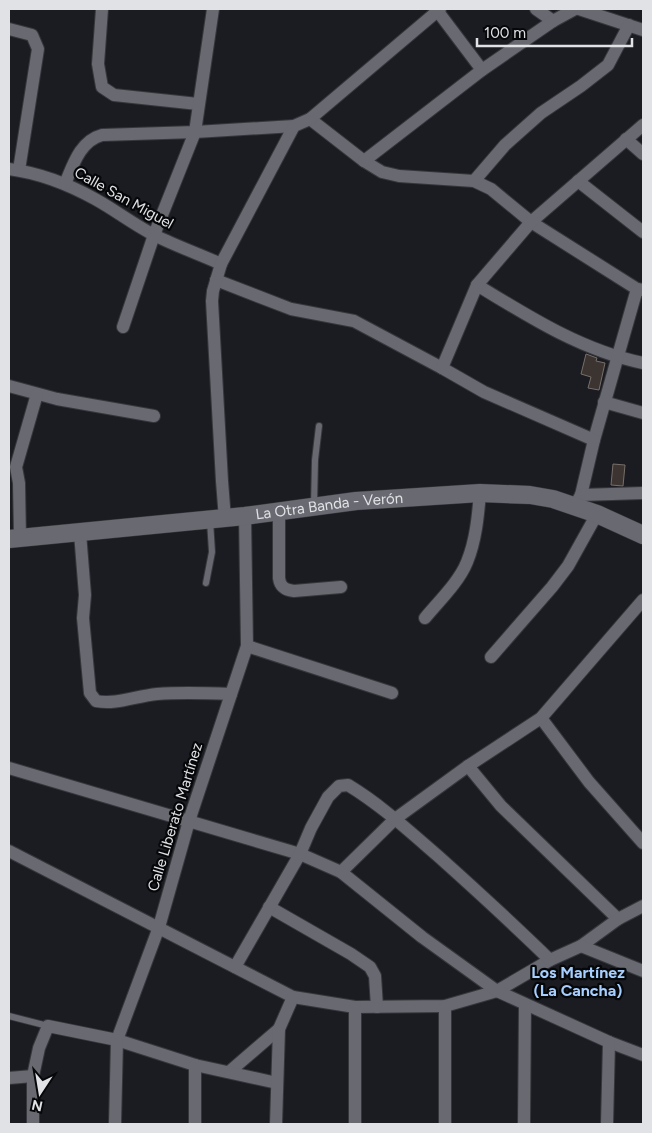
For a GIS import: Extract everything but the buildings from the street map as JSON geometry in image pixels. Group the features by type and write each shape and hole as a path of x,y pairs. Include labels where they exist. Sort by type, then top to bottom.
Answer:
{"main road":[{"name":"La Otra Banda - Verón","path":"14,539 218,519 356,501 480,493 530,495 553,499 578,500 597,514 643,535"}],"street":[{"path":"102,9 98,64 102,87 114,95 198,104"},
{"path":"123,327 154,235 195,132 213,9"},
{"path":"65,184 80,150 94,137 102,135 294,126 310,119 438,9 482,70"},
{"path":"536,9 553,21"},
{"path":"364,161 482,70 553,21 575,9"},
{"path":"579,9 643,30"},
{"path":"474,181 505,145 534,119 582,86 608,64 629,25"},
{"path":"9,29 32,35 38,49 14,170"},
{"path":"310,119 364,161 382,172 398,176 474,181 491,190 531,222 640,290 604,402 578,500 643,493"},
{"path":"442,368 477,285 531,222 643,125"},
{"path":"218,519 222,481 212,301 216,280 221,264 294,126"},
{"path":"626,140 643,154"},
{"name":"Calle San Miguel","path":"14,170 65,184 95,199 123,218 154,235 221,264"},
{"path":"578,181 643,232"},
{"path":"216,280 291,309 354,321 484,392 594,440"},
{"path":"477,285 528,316 574,339 618,358 643,363"},
{"path":"9,386 37,394 154,416"},
{"path":"14,539 19,483 13,467 37,394"},
{"path":"604,402 643,413"},
{"path":"425,618 467,563 476,533 480,493"},
{"path":"279,510 278,578 282,586 287,590 294,591 341,587"},
{"path":"491,656 568,566 597,514"},
{"name":"Calle Liberato Martínez","path":"115,1124 117,1040 159,927 189,821 247,646 245,516"},
{"path":"80,533 85,595 83,618 90,693 96,701 106,703 156,694 192,692 231,694"},
{"path":"341,872 395,818 468,766 541,718 643,600"},
{"path":"247,646 392,693"},
{"path":"541,718 589,782 643,844"},
{"path":"468,766 502,806 618,919"},
{"path":"9,768 300,854 341,872 422,936 497,991 609,1042 643,1055"},
{"path":"235,966 300,854 328,797 339,786 348,785 395,818 501,913 550,960"},
{"path":"9,851 293,997 355,1007 445,1006 497,991 550,960 580,946 618,919 643,906"},
{"path":"269,906 352,954 370,967 375,976 377,1007"},
{"path":"580,946 643,971"},
{"path":"276,1124 279,1029 293,997"},
{"path":"524,1124 525,1004"},
{"path":"445,1006 445,1124"},
{"path":"355,1007 355,1124"},
{"path":"33,1124 33,1076 39,1048 48,1026 117,1040 195,1065 277,1083"},
{"path":"229,1072 279,1029"},
{"path":"607,1124 609,1042"},
{"path":"194,1124 195,1065"},
{"path":"9,1078 33,1076"}],"lane":[{"path":"314,506 315,460 320,426"},
{"path":"206,583 218,519"},
{"path":"9,1016 48,1026"}],"district":[{"name":"Los Martínez (La Cancha)","path":"578,981"}]}
